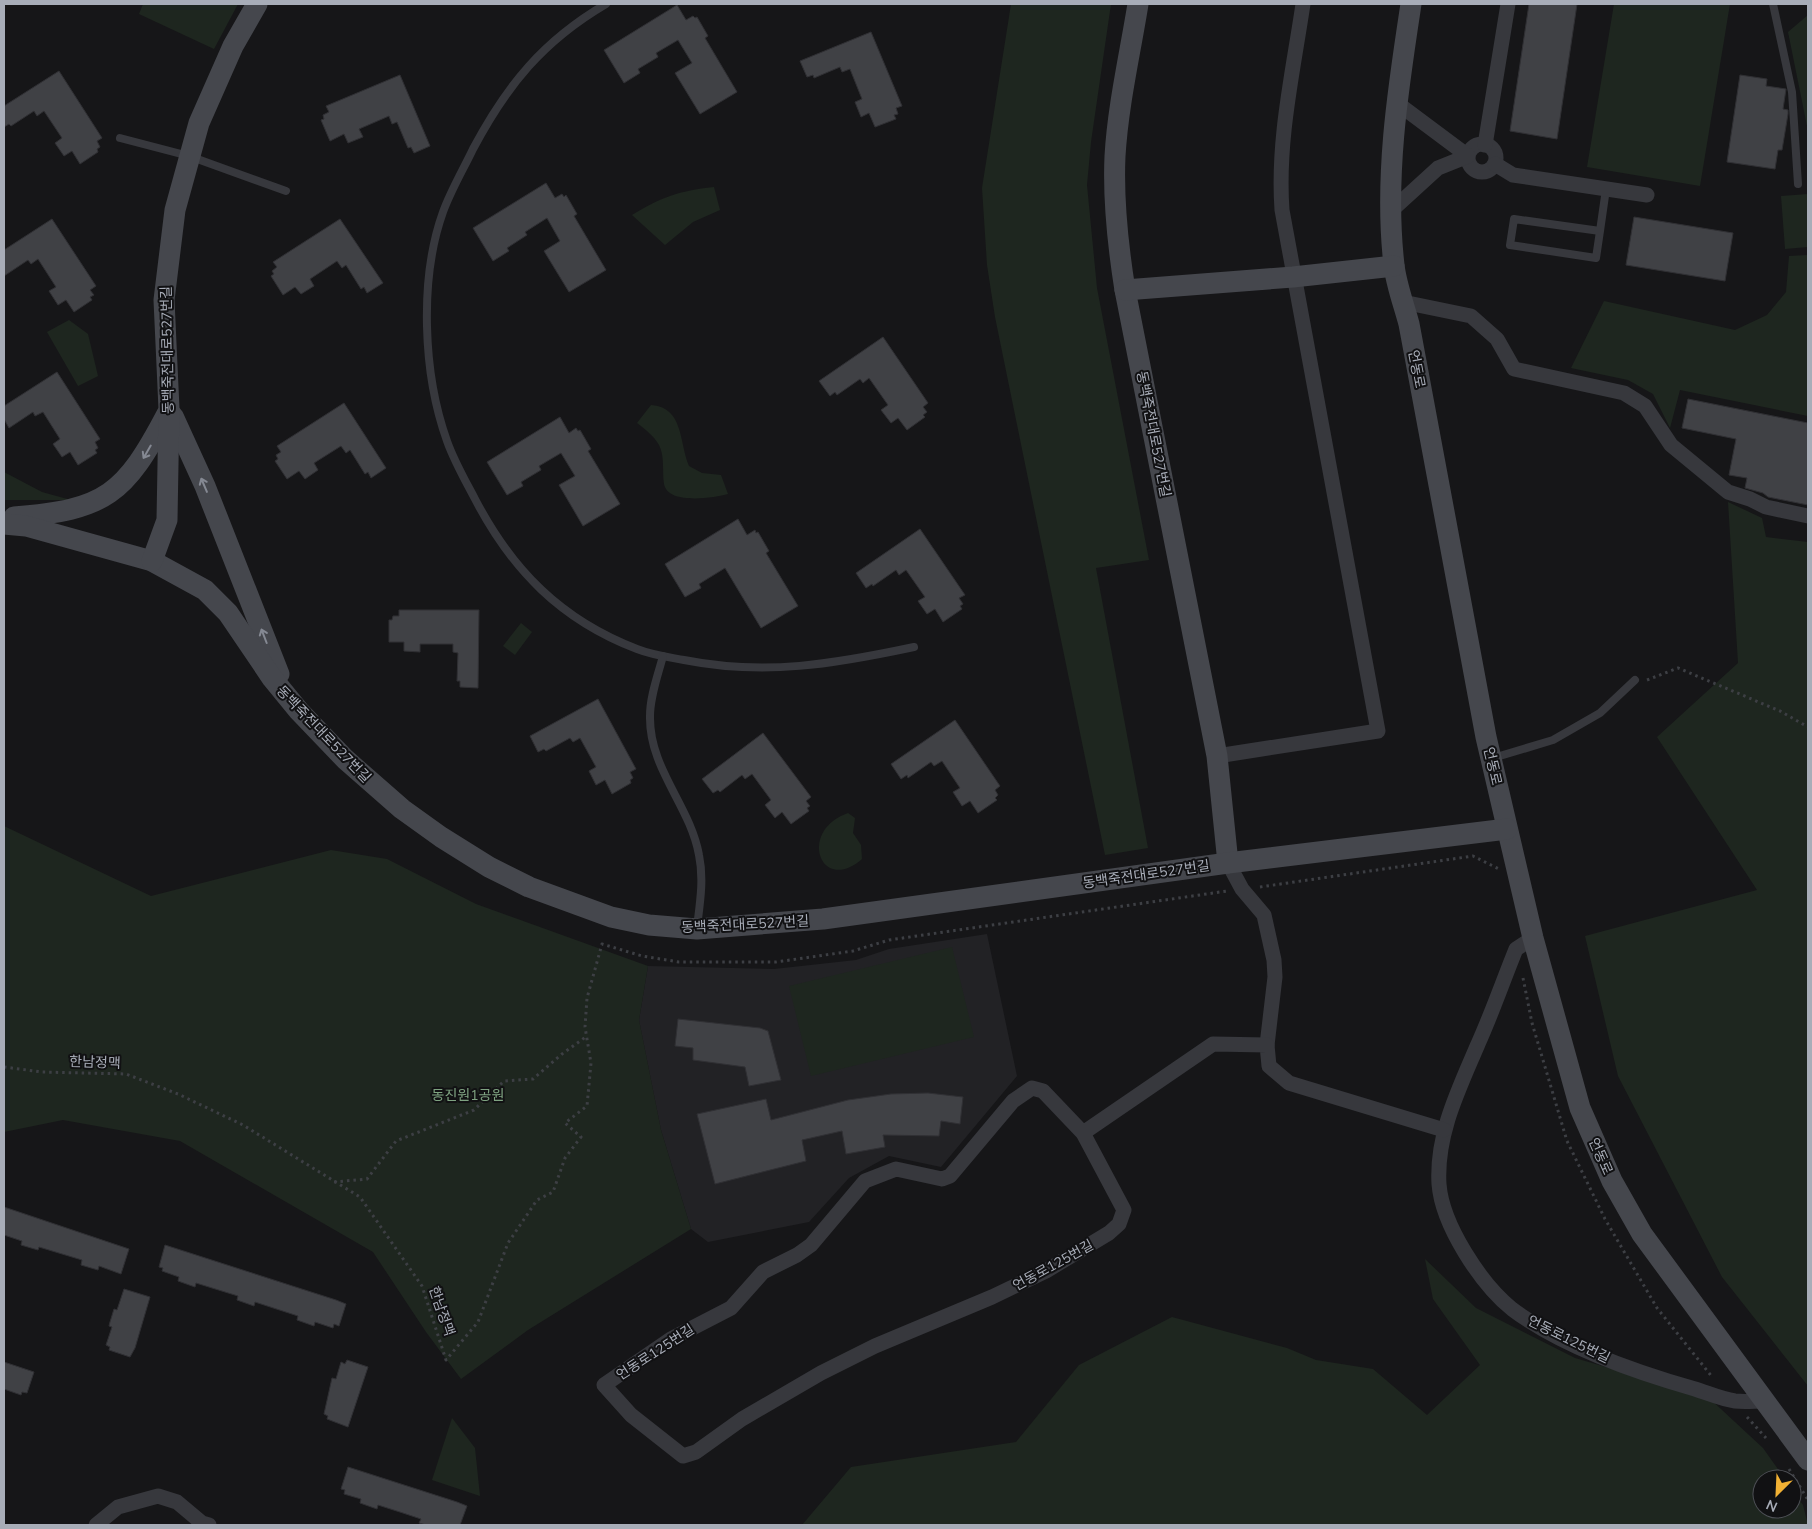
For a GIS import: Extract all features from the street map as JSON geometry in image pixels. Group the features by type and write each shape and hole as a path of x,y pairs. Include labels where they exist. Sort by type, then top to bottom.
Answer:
{"street":[{"name":"동백죽전대로527번길","path":"152,561 167,520 169,409 164,318 165,284 175,210 199,123 232,46 257,4"},
{"name":"동백죽전대로527번길","path":"1138,4 1115,157 1117,222 1126,290 1217,756 1228,863"},
{"path":"1217,756 1378,731 1293,277 1280,186 1283,138 1303,4"},
{"name":"언동로","path":"1411,4 1397,103 1391,180 1394,266 1403,302 1491,758 1507,829 1524,944 1580,1108 1612,1182 1642,1234 1808,1460"},
{"path":"1485,145 1508,4"},
{"path":"1392,210 1438,168 1468,156 1472,148 1481,144 1491,146 1496,154 1495,164 1488,171 1479,172 1471,166 1468,156 1397,103"},
{"path":"1495,164 1513,175 1647,195"},
{"path":"1126,290 1293,277 1394,266"},
{"path":"1403,302 1471,316 1497,339 1514,369 1624,393 1645,406 1671,445 1728,492 1750,499 1766,507 1808,516"},
{"path":"4,518 54,514 90,504 104,497 119,486 143,459 169,409"},
{"path":"169,409 205,486 288,698"},
{"name":"동백죽전대로527번길","path":"4,524 26,526 152,561 205,590 218,601 288,698 345,759 395,803 441,837 489,867 563,901 611,917 649,925 697,929 823,920 1228,863 1507,829"},
{"path":"1228,863 1242,890 1264,915 1274,960 1267,1045 1268,1066 1288,1083 1444,1130"},
{"name":"언동로125번길","path":"1524,944 1455,1096 1444,1130 1440,1158 1442,1204 1454,1234 1497,1295 1530,1321 1586,1349 1628,1367 1732,1400 1765,1401"},
{"path":"1083,1134 1213,1044 1267,1045"},
{"name":"언동로125번길","path":"1032,1088 1043,1091 1083,1134 1124,1210 1119,1224 1109,1233 1030,1279 992,1297 874,1346 821,1373 742,1420 696,1452 683,1456 631,1414 604,1385 672,1339 731,1308 763,1272 797,1256 811,1245 865,1181 896,1169 942,1179 950,1176 1013,1101 1032,1088"},
{"path":"96,1525 118,1507 158,1496 177,1502 202,1523 209,1525"}],"lane":[{"path":"606,4 570,26 530,63 489,121 442,214 431,265 428,296 429,368 440,419 456,463 484,516 533,583 571,614 616,640 639,650 735,668 798,668 852,661 914,647"},
{"path":"1773,4 1792,92 1798,184"},
{"path":"120,138 189,156 286,191"},
{"path":"1600,231 1514,219 1510,245 1596,258 1600,231 1606,189"},
{"path":"663,656 649,714 651,732 659,765 689,822 699,855 701,899 697,929"},
{"path":"1491,758 1552,740 1600,714 1635,680"}],"path":[{"path":"1635,680 1646,680 1678,668 1780,710 1808,727"},
{"path":"1242,890 1473,856 1499,870 1501,878"},
{"name":"한남정맥","path":"4,1067 42,1072 126,1074 178,1094 243,1125 334,1182 360,1196 422,1286 446,1360 478,1322 508,1243 537,1200 553,1192 565,1158 580,1137 565,1123 587,1106 591,1063 587,1036 587,998 602,944 642,956 679,962 776,962 853,951 889,940 1242,890"},
{"path":"1524,944 1532,1023 1567,1140 1605,1219 1657,1308 1732,1400 1769,1441"},
{"path":"334,1182 367,1179 396,1141 474,1110 504,1081 533,1079 587,1036"},
{"path":"1784,1462 1808,1500"}],"shaded area":[{"path":"987,934 1017,1076 941,1167 889,1156 849,1178 809,1222 708,1242 691,1229 661,1130 639,1020 648,966 774,969 856,960 889,949"}],"green space":[{"path":"143,4 238,4 214,49 139,14"},
{"path":"1011,4 1111,4 1091,142 1087,185 1097,288 1149,560 1096,568 1148,848 1105,855 995,317 987,265 982,188"},
{"path":"1614,4 1730,4 1700,186 1587,167"},
{"path":"1808,15 1808,131 1788,32"},
{"path":"714,187 720,210 693,222 665,245 632,215 671,196"},
{"path":"1808,194 1808,247 1785,249 1781,196"},
{"path":"1808,255 1808,416 1680,390 1670,428 1653,394 1628,380 1571,368 1604,301 1735,330 1767,315 1786,292 1789,256"},
{"path":"69,320 88,334 98,376 78,386 47,332"},
{"path":"651,405 662,407 675,419 689,466 702,473 721,475 728,494 692,498 674,495 667,491 664,484 663,459 659,445 637,423"},
{"path":"4,472 42,492 71,500 4,500"},
{"path":"1728,502 1762,518 1766,537 1808,542 1808,1386 1722,1277 1618,1076 1585,936 1757,890 1657,737 1738,663"},
{"path":"521,623 532,632 515,655 503,646"},
{"path":"848,813 855,818 853,833 861,845 862,859 848,868 835,870 826,865 820,856 819,845 823,833 832,822"},
{"name":"동진원1공원","path":"4,826 151,896 331,850 387,859 476,904 648,966 639,1020 661,1130 691,1229 528,1330 461,1379 426,1332 373,1252 180,1141 63,1120 4,1132"},
{"path":"952,947 974,1037 811,1076 789,986"},
{"path":"1425,1259 1476,1308 1575,1358 1708,1397 1763,1448 1778,1469 1752,1469 1752,1519 1802,1519 1802,1504 1808,1525 802,1525 851,1467 1016,1442 1079,1365 1172,1317 1287,1348 1316,1360 1373,1369 1427,1415 1480,1365 1433,1299"},
{"path":"452,1418 475,1448 480,1496 432,1480"}],"building":[{"path":"1529,4 1577,4 1557,139 1510,131"},
{"path":"677,5 686,20 693,16 697,17 708,36 705,38 737,92 700,114 675,73 692,63 678,40 656,53 658,57 638,69 640,73 624,83 604,50"},
{"path":"871,32 902,106 896,108 898,114 894,115 896,119 875,127 869,113 861,117 855,102 862,99 850,69 842,72 840,67 814,78 813,75 807,77 800,61"},
{"path":"59,71 102,138 97,141 100,147 97,149 98,152 80,164 72,151 64,156 55,143 62,138 44,111 37,116 34,111 11,126 9,124 4,127 4,106"},
{"path":"400,75 430,146 414,153 411,147 408,148 397,122 392,124 389,116 359,129 363,137 348,143 344,134 330,141 321,120 324,119 323,115 329,112 326,106"},
{"path":"1740,75 1767,79 1766,86 1786,89 1783,109 1788,110 1788,114 1782,150 1778,150 1775,169 1727,162"},
{"path":"546,183 555,198 562,194 564,197 566,195 577,214 574,216 606,270 569,292 544,251 560,241 547,218 525,232 527,235 507,248 509,251 493,261 473,228"},
{"path":"1634,217 1733,233 1725,281 1626,265"},
{"path":"52,219 96,286 90,290 94,295 90,297 92,300 74,312 66,300 58,305 49,291 56,287 38,259 31,264 28,260 4,276 4,250"},
{"path":"340,219 383,283 367,293 364,287 361,289 346,265 342,268 337,261 310,279 314,286 301,294 295,287 283,295 271,276 274,274 272,271 277,267 273,262"},
{"path":"883,337 928,403 923,407 927,412 923,415 925,417 907,430 898,418 891,423 881,410 888,405 869,378 863,383 860,379 837,395 835,392 830,396 819,381"},
{"path":"57,372 100,439 95,442 98,448 95,450 97,453 78,465 70,452 62,457 53,444 60,439 43,412 35,416 33,412 9,428 4,419 4,406"},
{"path":"1688,399 1808,423 1808,505 1768,497 1763,493 1745,488 1747,478 1729,475 1736,439 1682,428"},
{"path":"344,403 386,468 371,478 368,472 365,474 350,450 346,453 341,446 314,463 318,470 305,479 299,471 287,479 275,461 278,459 276,455 281,452 277,446"},
{"path":"560,417 569,433 576,428 578,431 580,430 591,449 588,451 620,504 583,526 559,485 575,476 561,453 539,466 541,470 521,482 523,486 507,495 487,462"},
{"path":"738,519 747,535 755,530 756,533 758,532 769,551 766,553 798,606 761,628 725,568 699,584 701,588 685,597 665,564"},
{"path":"920,529 965,595 959,598 963,604 960,606 962,609 943,622 935,609 927,614 918,601 925,597 906,570 899,575 896,570 873,586 872,584 866,588 856,573"},
{"path":"399,610 479,610 478,688 460,687 460,681 457,681 458,653 453,652 453,644 420,644 420,652 404,651 404,642 389,642 389,620 392,620 393,616 399,616"},
{"path":"598,699 636,769 630,772 633,778 630,780 631,783 612,794 605,780 596,785 589,771 596,767 580,738 573,742 570,738 546,751 544,749 538,752 530,736"},
{"path":"955,720 1000,786 995,790 998,795 995,798 997,800 978,813 970,801 962,806 953,792 960,788 942,761 934,766 931,762 908,778 907,775 901,779 891,764"},
{"path":"763,733 811,797 806,801 810,806 807,808 809,811 791,824 782,812 775,818 765,805 771,800 752,774 745,779 742,775 720,792 718,790 713,793 702,779"},
{"path":"678,1019 760,1028 768,1031 781,1080 749,1086 745,1067 693,1060 693,1048 675,1046"},
{"path":"928,1093 963,1097 960,1124 941,1121 939,1136 883,1135 885,1147 846,1154 842,1131 802,1140 806,1161 715,1184 697,1114 766,1099 771,1120 848,1100 891,1094"},
{"path":"4,1207 129,1249 121,1274 99,1266 98,1270 81,1265 82,1260 39,1247 38,1250 21,1245 22,1241 4,1235"},
{"path":"165,1245 346,1304 339,1326 334,1324 333,1328 315,1322 314,1326 297,1320 298,1316 255,1302 254,1306 237,1300 238,1296 196,1283 195,1287 178,1281 179,1277 162,1271 163,1268 159,1267"},
{"path":"124,1289 150,1297 135,1348 130,1357 109,1350 110,1347 106,1345 112,1327 109,1326 114,1309 117,1310"},
{"path":"347,1360 368,1367 348,1427 327,1419 328,1416 324,1414 332,1378 336,1379 341,1362 345,1364"},
{"path":"4,1362 34,1372 27,1393 22,1392 21,1395 4,1389"},
{"path":"348,1467 467,1506 460,1525 426,1525 419,1523 421,1519 378,1505 377,1509 360,1503 361,1499 344,1494 345,1490 341,1489"}]}
